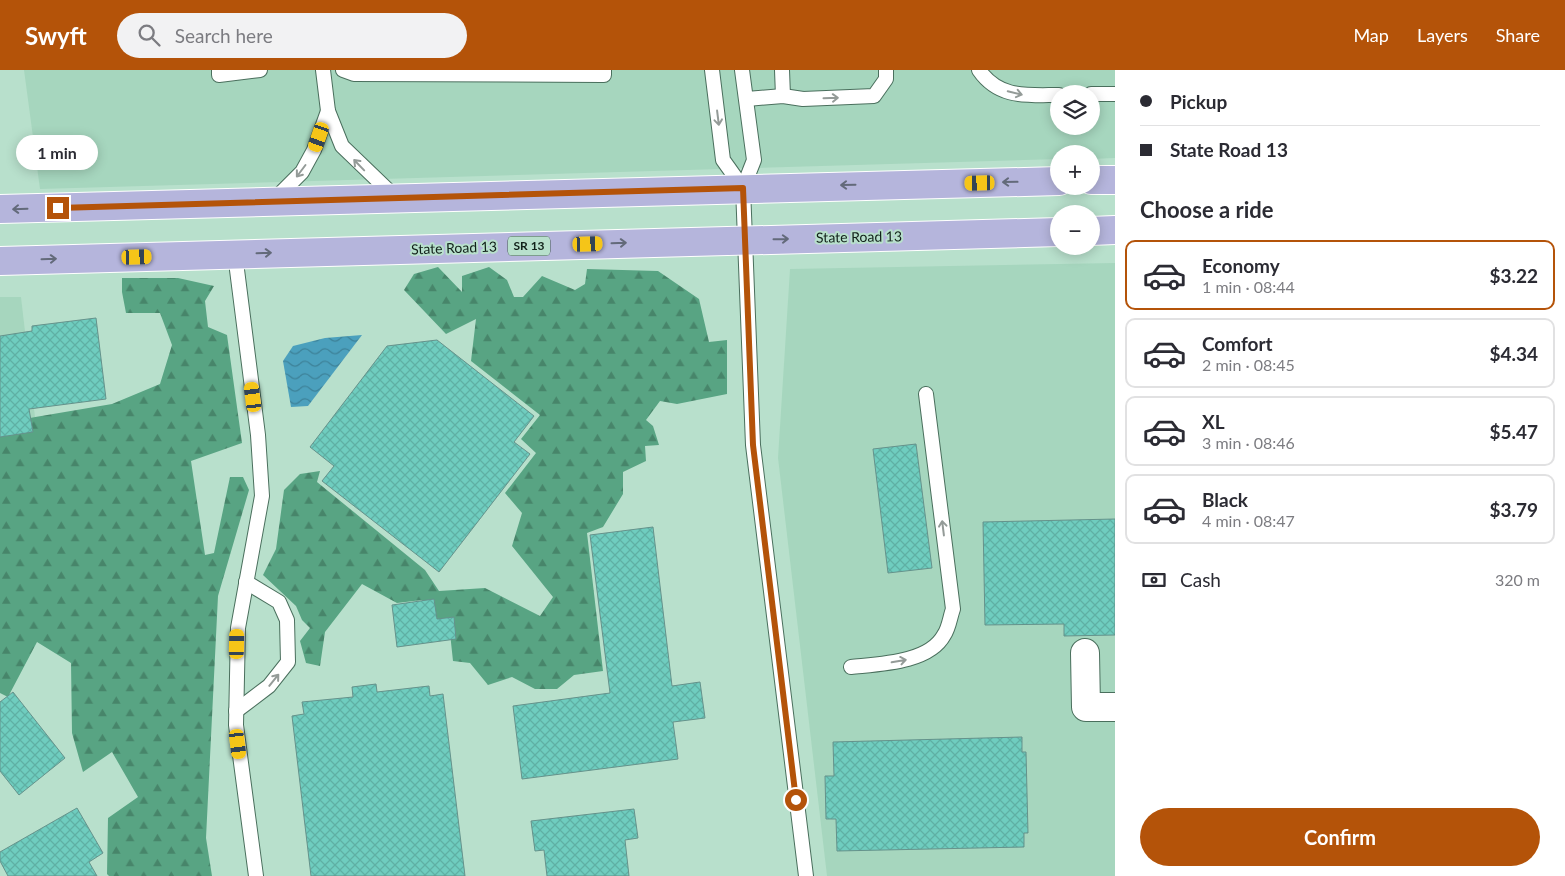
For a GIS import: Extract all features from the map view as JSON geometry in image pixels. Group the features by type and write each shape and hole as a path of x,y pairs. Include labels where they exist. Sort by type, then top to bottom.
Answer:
{"main road":[{"path":"1100,180 1115,180"},
{"path":"0,210 743,188 1050,181"},
{"path":"1100,231 1115,230"},
{"name":"State Road 13","path":"0,261 1050,232"}],"street":[{"path":"1085,654 1086,707 1115,707"}],"lane":[{"path":"219,70 219,75 260,70"},
{"path":"323,70 328,111 342,146 395,198"},
{"path":"343,70 354,74 594,75 604,75 604,70"},
{"path":"712,70 723,160 743,188"},
{"path":"742,70 748,98 754,160 743,188 753,445 806,876"},
{"path":"782,70 783,96"},
{"path":"748,98 783,96 804,99 874,96 886,79 886,70"},
{"path":"979,70 991,85 1019,95 1050,95"},
{"path":"1100,94 1115,94"},
{"path":"272,201 302,172 314,150 328,111"},
{"path":"234,254 258,435 262,496 238,628 236,710 236,725 256,876"},
{"path":"851,667 906,661 930,649 944,636 953,609 926,394"},
{"path":"236,710 269,686 288,662 287,620 278,602 246,582"}],"shaded area":[{"path":"24,70 1115,70 1115,158 1100,159 1100,145 1050,145 1050,159 40,189"},
{"path":"1115,263 1115,876 827,876 778,458 790,269"},
{"path":"0,297 21,297 35,417 0,423"}],"green space":[{"path":"438,267 462,292 462,276 489,267 507,280 514,297 523,297 542,276 575,290 585,284 587,269 658,271 699,299 709,342 727,340 727,394 677,404 660,401 646,420 653,426 659,445 645,446 646,461 623,472 623,494 603,527 587,533 603,671 574,675 557,689 535,689 512,677 488,685 470,663 453,661 450,633 431,625 422,600 397,603 362,584 325,632 320,666 306,663 300,641 310,628 302,620 296,606 263,575 276,549 284,490 300,474 320,471 317,482 425,570 439,591 485,588 540,616 553,597 512,546 522,513 505,493 536,453 521,439 540,415 471,361 476,319 446,334 404,290 414,274"},
{"path":"122,278 178,278 214,286 205,301 208,327 227,335 242,443 191,461 205,555 214,553 230,477 243,477 249,490 218,596 206,838 212,876 109,876 107,874 108,818 138,797 112,752 83,772 72,733 71,663 37,642 8,697 0,693 0,423 112,404 160,384 172,345 160,313 126,313 122,292"}],"water":[{"path":"362,335 308,406 291,407 283,361 293,346 325,338"}],"building":[{"path":"96,318 106,399 29,409 33,432 0,437 0,336 32,331 32,326"},
{"path":"437,340 534,416 514,442 530,454 439,572 322,481 334,466 310,447 387,346"},
{"path":"916,444 932,568 888,573 873,449"},
{"path":"1115,519 1115,635 1064,636 1064,624 985,625 983,522"},
{"path":"653,527 672,686 700,682 705,718 673,722 678,759 522,779 513,706 610,693 590,535"},
{"path":"434,599 437,619 454,617 456,639 397,647 392,605"},
{"path":"376,684 377,692 429,686 430,696 443,694 465,876 311,876 292,716 304,714 302,702 353,697 352,687"},
{"path":"13,692 65,758 19,795 0,771 0,702"},
{"path":"1022,737 1022,752 1026,752 1028,833 1024,833 1024,847 837,851 836,819 826,819 825,776 834,776 833,742"},
{"path":"77,808 103,853 89,862 97,876 8,876 0,861 0,852"},
{"path":"634,809 638,838 625,840 629,876 547,876 544,850 535,851 531,821"}],"route":[{"path":"58,208 743,188 753,445 796,800"}]}
